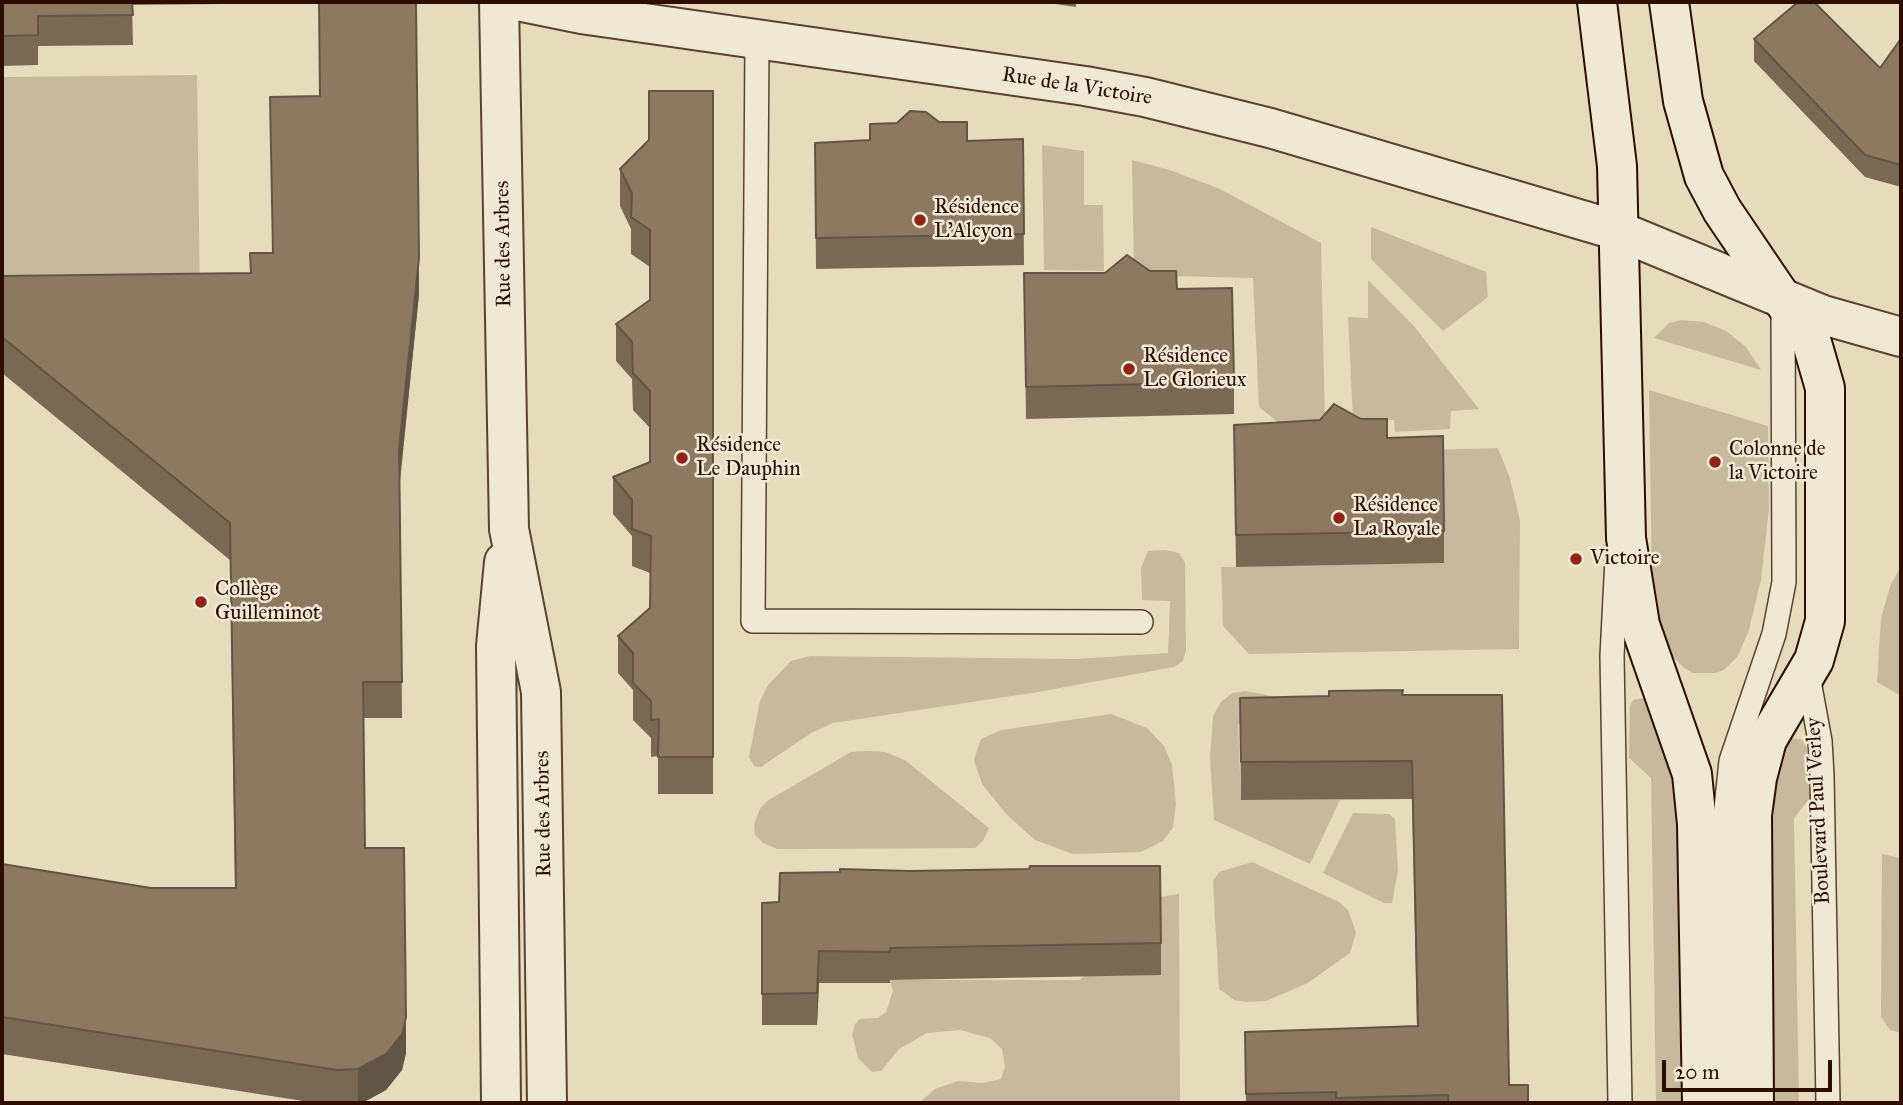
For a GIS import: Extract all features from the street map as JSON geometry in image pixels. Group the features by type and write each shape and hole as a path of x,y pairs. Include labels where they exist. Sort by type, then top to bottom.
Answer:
{"street":[{"name":"Rue de la Victoire","path":"521,2 757,41 1085,86 1182,106 1270,128 1619,231 1839,320 1901,337"},
{"name":"Rue des Arbres","path":"501,1103 495,646 509,529 521,2"},
{"path":"1597,2 1616,149 1626,538 1635,604 1646,647 1692,774 1696,824 1702,1103"},
{"path":"1669,2 1683,101 1693,143 1712,194 1812,343 1825,388 1825,621 1818,648 1807,670"},
{"name":"Rue des Arbres","path":"509,529 541,692 547,1103"},
{"name":"Boulevard Paul Verley","path":"1754,1103 1751,836 1754,796 1767,740 1807,670"}],"lane":[{"path":"757,41 753,621 1141,622"},
{"path":"1728,1103 1724,827 1731,761 1774,634 1784,582 1783,298"},
{"path":"1620,1103 1612,656 1624,458"},
{"name":"Boulevard Paul Verley","path":"1807,670 1820,741 1822,776 1828,1103"}],"shaded area":[{"path":"197,75 200,299 2,300 2,77"},
{"path":"1042,145 1084,151 1084,205 1103,205 1104,271 1044,270"},
{"path":"1132,160 1170,170 1220,189 1321,243 1325,422 1279,423 1259,407 1253,278 1134,275"},
{"path":"1371,227 1486,272 1488,297 1443,331 1371,259"},
{"path":"1368,280 1413,325 1479,409 1451,411 1450,429 1395,432 1394,420 1353,420 1348,317 1368,318"},
{"path":"1681,320 1704,322 1726,331 1746,347 1761,370 1654,338 1669,323"},
{"path":"1649,390 1768,426 1769,509 1761,580 1749,630 1738,656 1724,670 1715,673 1693,673 1684,668 1671,655 1659,629 1652,585"},
{"path":"1498,448 1510,478 1520,520 1519,649 1249,654 1223,626 1221,567 1444,563 1387,451"},
{"path":"1148,551 1179,553 1185,563 1186,650 1183,661 1174,667 1038,692 833,723 811,733 761,767 754,766 749,757 760,701 768,685 791,661 810,656 1076,659 1168,653 1170,601 1142,600 1141,568"},
{"path":"1901,566 1901,696 1877,682 1881,618 1891,584"},
{"path":"1246,691 1267,695 1281,702 1277,719 1238,724 1241,800 1340,800 1310,864 1214,820 1210,758 1213,716 1221,702 1232,693"},
{"path":"1633,700 1649,700 1678,786 1686,1103 1656,1103 1651,778 1629,758 1630,706"},
{"path":"1111,714 1147,728 1164,746 1172,765 1176,804 1173,827 1163,841 1141,852 1073,854 1035,840 1007,815 982,784 974,760 981,739 1001,730"},
{"path":"1790,738 1801,739 1807,748 1810,798 1794,818 1799,1103 1771,1103 1766,828 1776,759"},
{"path":"851,752 885,752 905,760 989,828 983,841 975,848 777,849 763,843 755,835 754,824 760,809 767,801"},
{"path":"1353,813 1389,814 1395,819 1398,871 1392,903 1384,903 1323,873"},
{"path":"1882,854 1901,858 1901,1033 1890,1030 1881,1017"},
{"path":"1252,862 1339,902 1348,910 1356,933 1350,953 1308,983 1266,1001 1247,1002 1234,1000 1219,989 1213,881 1219,872"},
{"path":"1179,894 1180,1103 919,1103 935,1089 958,1081 983,1083 1001,1079 1005,1066 1002,1049 990,1038 960,1030 927,1033 899,1049 881,1071 872,1072 858,1058 852,1035 855,1024 860,1019 878,1018 886,1012 893,991 890,980 1080,980 1160,897"}],"building":[{"path":"2,2 132,2 133,15 38,16 38,35 2,36"},
{"path":"319,2 416,3 419,258 399,449 402,682 363,682 365,848 404,848 406,1017 402,1034 386,1054 358,1069 337,1070 2,1017 2,864 151,888 236,888 230,523 2,337 2,276 251,273 250,253 273,253 270,97 320,96"},
{"path":"1798,2 1814,2 1880,68 1901,41 1901,165 1865,155 1754,39"},
{"name":"Résidence Le Dauphin","path":"649,91 713,91 713,757 658,757 659,719 651,720 651,701 633,683 633,653 618,636 650,608 651,536 632,529 632,500 613,477 650,462 650,391 633,373 632,342 616,324 650,300 650,230 631,217 632,193 620,169 649,140"},
{"name":"Résidence L'Alcyon","path":"910,111 926,112 939,122 967,122 967,141 1023,139 1024,234 816,238 815,143 870,140 870,124 897,123"},
{"name":"Résidence Le Glorieux","path":"1127,255 1150,271 1176,271 1177,289 1232,288 1234,382 1026,387 1024,273 1105,273"},
{"name":"Résidence La Royale","path":"1334,404 1361,419 1387,419 1387,438 1443,436 1444,531 1236,535 1234,425 1320,420"},
{"path":"1403,690 1402,695 1502,695 1509,1085 1528,1085 1528,1103 1448,1103 1448,1095 1336,1098 1336,1092 1246,1094 1245,1032 1418,1026 1412,761 1241,762 1240,698 1329,696 1329,691"},
{"path":"1030,866 1160,866 1161,943 890,948 890,952 819,951 817,993 762,994 762,903 779,902 780,873 840,872 840,869 1029,869"}],"place":[{"name":"Résidence L'Alcyon","path":"920,220"},
{"name":"Résidence Le Glorieux","path":"1129,369"},
{"name":"Résidence Le Dauphin","path":"682,458"},
{"name":"Colonne de la Victoire","path":"1715,462"},
{"name":"Résidence La Royale","path":"1339,518"},
{"name":"Victoire","path":"1576,559"},
{"name":"Collège Guilleminot","path":"201,602"}]}
